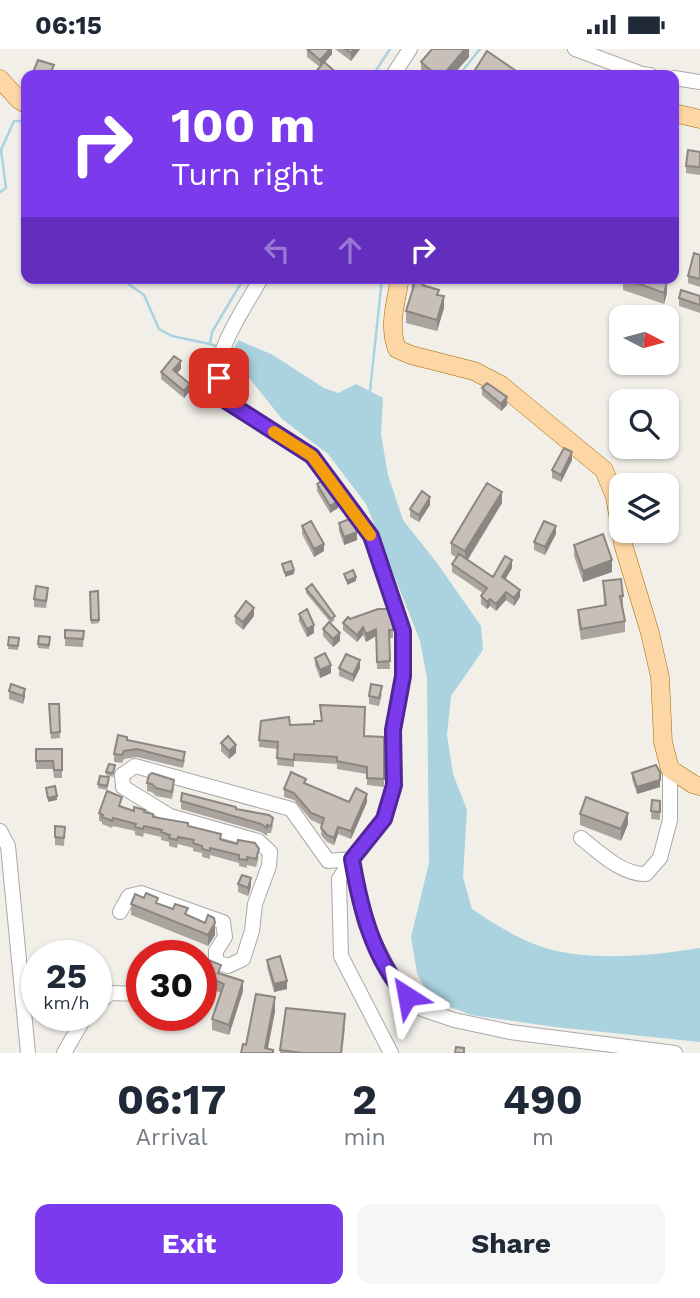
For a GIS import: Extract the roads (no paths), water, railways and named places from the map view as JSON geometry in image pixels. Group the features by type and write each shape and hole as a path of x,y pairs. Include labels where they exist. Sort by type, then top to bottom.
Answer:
{"main road":[{"path":"0,79 21,101"},
{"path":"679,114 700,119"},
{"path":"399,284 393,319 393,337 397,349 474,371 501,385 604,470 615,496 623,544 650,633 660,677 663,742 670,768 700,786"}],"street":[{"path":"396,70 410,49"},
{"path":"575,49 636,70"},
{"path":"679,79 700,82"},
{"path":"258,284 219,359 219,378 226,401 312,456 371,536 403,631 403,676 393,730 394,785 384,819 339,879 341,956 391,1053"},
{"path":"120,912 129,896 141,893 223,922 225,937 216,951 216,962 228,966 243,959 252,931 255,904 269,866 270,852 258,841 170,816 123,787 122,775 135,766 290,809 328,861 352,859"},
{"path":"581,838 609,861 636,875 646,874 660,858 670,820 670,768"},
{"path":"1,838 8,846 28,1053"},
{"path":"352,859 365,923 397,986 416,1007 454,1020 510,1032 675,1053"},
{"path":"64,1053 77,1031"}],"water":[{"path":"238,340 273,355 324,388 338,393 356,384 383,398 381,434 388,475 403,520 481,626 483,650 451,696 447,735 453,774 467,810 463,877 472,909 534,944 573,954 638,955 700,948 700,1042 471,1015 430,999 417,973 411,937 429,863 427,678 420,641 366,504 328,454 282,419 250,379 228,361"}],"waterway":[{"path":"376,70 390,49"},
{"path":"463,70 480,49"},
{"path":"0,192 6,188 1,150 14,121 21,121"},
{"path":"128,284 144,295 159,329 172,336 210,344"},
{"path":"219,347 210,344 212,332 240,284"},
{"path":"370,391 381,284"}]}
